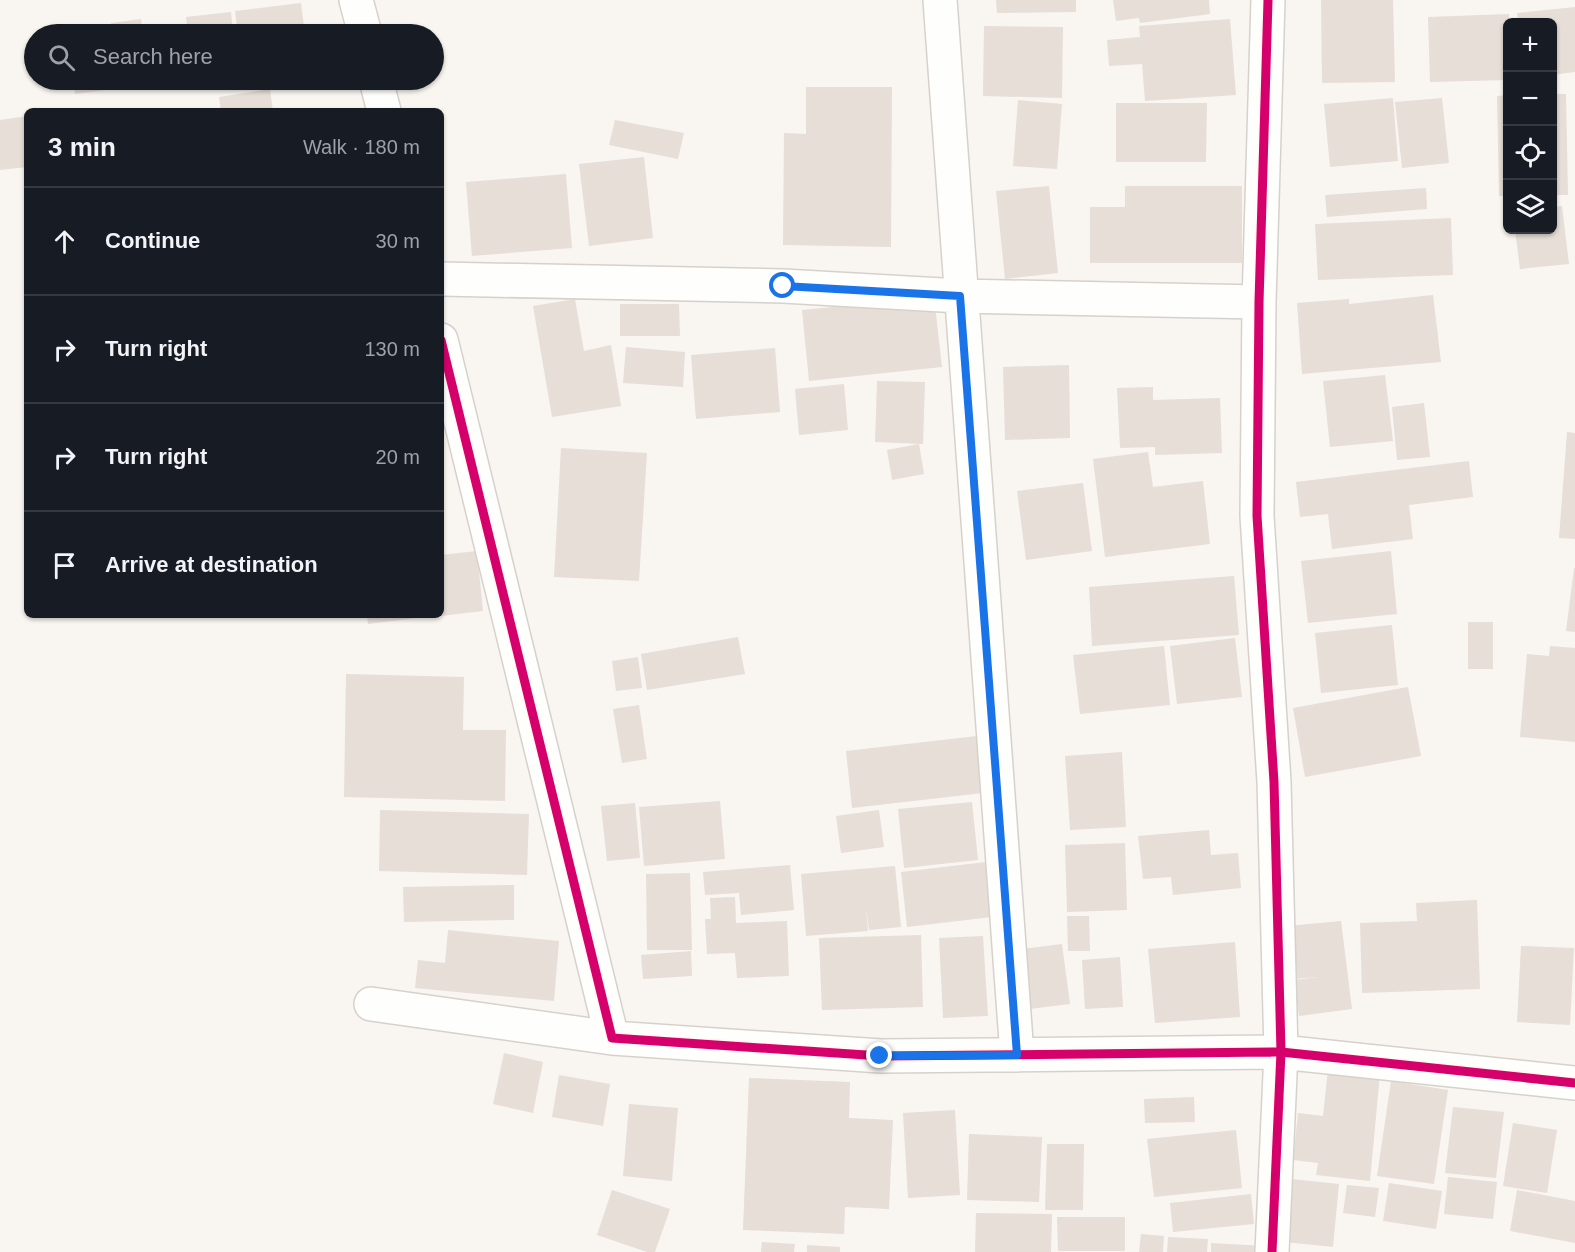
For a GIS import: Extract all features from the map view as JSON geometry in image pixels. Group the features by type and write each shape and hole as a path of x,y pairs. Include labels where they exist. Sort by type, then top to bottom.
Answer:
{"street":[{"path":"356,0 362,24"},
{"path":"940,0 1017,1055"},
{"path":"1268,0 1259,302 1257,516 1274,782 1281,1052 1272,1252"},
{"path":"379,90 383,108"},
{"path":"444,279 783,286 960,296 1259,302"},
{"path":"444,352 612,1038"},
{"path":"371,1004 612,1038 880,1056 1281,1052 1575,1083"}],"building":[{"path":"996,0 1076,0 1076,12 997,13"},
{"path":"1113,0 1209,0 1210,14 1140,23 1139,18 1116,21"},
{"path":"1321,0 1393,0 1395,82 1322,83"},
{"path":"301,3 304,24 237,24 235,11"},
{"path":"1575,7 1575,72 1557,74 1557,18 1518,18 1517,13"},
{"path":"231,12 232,24 187,24 186,17"},
{"path":"1509,14 1509,18 1503,18 1503,80 1430,82 1428,17"},
{"path":"141,19 142,24 111,24"},
{"path":"1230,19 1236,95 1145,101 1142,64 1109,66 1107,40 1140,37 1139,26"},
{"path":"984,26 1063,27 1062,98 983,96"},
{"path":"806,87 892,87 891,247 783,245 784,133 806,134"},
{"path":"75,90 105,90 75,94"},
{"path":"270,90 273,108 221,108 219,97"},
{"path":"1557,94 1566,94 1568,195 1557,195"},
{"path":"1503,95 1503,196 1499,196 1497,96"},
{"path":"1393,98 1398,161 1330,167 1324,104"},
{"path":"1442,98 1449,163 1402,168 1395,102"},
{"path":"1018,100 1062,104 1057,169 1013,166"},
{"path":"1116,103 1207,103 1206,162 1116,162"},
{"path":"24,116 24,167 0,170 0,120"},
{"path":"615,120 684,133 678,159 609,145"},
{"path":"644,157 653,238 589,246 579,164"},
{"path":"566,174 572,248 472,256 466,182"},
{"path":"1049,186 1058,273 1005,279 996,191"},
{"path":"1125,186 1242,186 1242,263 1090,263 1090,207 1125,207"},
{"path":"1426,188 1427,209 1327,217 1325,195"},
{"path":"1557,206 1562,206 1569,264 1520,269 1516,234 1557,234"},
{"path":"1451,218 1453,275 1318,280 1315,224"},
{"path":"1433,295 1441,362 1302,374 1297,303 1349,299 1349,304"},
{"path":"934,297 942,367 809,381 802,310"},
{"path":"575,299 584,351 611,345 621,406 552,417 533,306"},
{"path":"620,304 679,304 680,336 620,336"},
{"path":"626,347 685,352 683,387 623,383"},
{"path":"775,348 780,412 696,419 691,355"},
{"path":"1069,365 1070,438 1005,440 1003,367"},
{"path":"1385,375 1393,441 1330,447 1323,381"},
{"path":"877,381 925,382 923,444 875,442"},
{"path":"844,384 848,430 799,435 795,389"},
{"path":"1153,387 1153,400 1220,398 1222,453 1155,455 1155,447 1120,448 1117,388"},
{"path":"1424,403 1430,457 1397,460 1392,407"},
{"path":"1567,432 1575,433 1575,539 1559,538"},
{"path":"919,444 924,474 892,480 887,450"},
{"path":"561,448 647,453 639,581 554,577"},
{"path":"1148,452 1153,487 1203,481 1210,544 1105,557 1093,459"},
{"path":"1469,461 1473,497 1409,505 1413,539 1332,549 1328,514 1300,517 1296,482"},
{"path":"1083,483 1092,551 1026,560 1017,491"},
{"path":"477,551 483,611 444,616 444,555"},
{"path":"1391,551 1397,614 1308,623 1301,561"},
{"path":"1575,568 1575,632 1566,631"},
{"path":"1234,576 1239,635 1092,646 1089,587"},
{"path":"367,618 417,618 368,624"},
{"path":"1468,622 1493,622 1493,669 1468,669"},
{"path":"1392,625 1398,685 1321,693 1315,633"},
{"path":"738,637 745,674 647,690 641,654"},
{"path":"1235,638 1242,697 1177,704 1170,646"},
{"path":"1164,646 1170,705 1080,714 1073,655"},
{"path":"1550,646 1575,648 1575,742 1520,737 1527,654 1549,656"},
{"path":"638,657 642,688 616,691 612,661"},
{"path":"346,674 464,677 463,730 506,730 505,801 344,797"},
{"path":"1408,687 1421,756 1305,777 1293,708"},
{"path":"639,705 647,759 622,763 613,709"},
{"path":"977,736 983,793 852,808 846,751"},
{"path":"1122,752 1126,827 1070,830 1065,756"},
{"path":"720,801 725,859 644,866 639,807"},
{"path":"972,802 978,860 904,868 898,809"},
{"path":"635,803 640,858 607,861 601,806"},
{"path":"380,810 529,814 527,875 379,871"},
{"path":"879,810 884,847 841,853 836,816"},
{"path":"1209,830 1211,855 1238,853 1241,888 1173,895 1171,877 1143,879 1138,836"},
{"path":"1125,843 1127,910 1067,912 1065,845"},
{"path":"986,862 992,917 907,927 901,872"},
{"path":"790,865 794,910 741,915 739,893 705,895 703,872"},
{"path":"895,866 901,927 869,930 866,907 868,931 806,936 801,874"},
{"path":"690,873 692,950 647,950 646,874"},
{"path":"514,885 514,920 404,922 403,887"},
{"path":"735,897 736,923 787,921 789,976 737,978 735,953 707,954 705,919 711,919 710,898"},
{"path":"1477,900 1480,989 1362,993 1360,923 1417,921 1416,903"},
{"path":"1067,916 1089,916 1090,951 1068,951"},
{"path":"1341,921 1352,1009 1299,1016 1294,980 1318,977 1294,979 1288,926"},
{"path":"448,930 559,941 554,1001 415,988 418,960 445,963"},
{"path":"921,935 923,1007 822,1010 819,938"},
{"path":"983,936 988,1016 943,1018 939,938"},
{"path":"1235,942 1240,1017 1155,1023 1148,949"},
{"path":"1062,944 1070,1004 1021,1010 1013,950"},
{"path":"1521,946 1574,948 1570,1025 1517,1022"},
{"path":"691,951 692,976 643,979 641,955"},
{"path":"1120,957 1123,1007 1085,1009 1082,960"},
{"path":"504,1053 543,1062 533,1113 493,1104"},
{"path":"1328,1069 1380,1074 1370,1181 1316,1175 1318,1163 1293,1160 1298,1113 1323,1116"},
{"path":"559,1075 610,1084 603,1126 552,1117"},
{"path":"749,1078 850,1082 849,1118 893,1120 889,1209 845,1207 844,1234 743,1230"},
{"path":"1391,1081 1448,1090 1434,1184 1377,1176"},
{"path":"1194,1097 1195,1122 1145,1123 1144,1099"},
{"path":"629,1104 678,1108 672,1181 623,1176"},
{"path":"1453,1107 1504,1112 1496,1178 1445,1173"},
{"path":"955,1110 960,1195 908,1198 903,1113"},
{"path":"1513,1123 1557,1130 1547,1193 1503,1186"},
{"path":"1236,1130 1242,1188 1154,1197 1147,1139"},
{"path":"969,1134 1042,1137 1039,1202 967,1200"},
{"path":"1047,1144 1084,1144 1083,1210 1045,1210"},
{"path":"1448,1177 1497,1182 1493,1219 1444,1214"},
{"path":"1291,1179 1339,1184 1333,1247 1285,1242"},
{"path":"1389,1183 1442,1191 1436,1229 1383,1221"},
{"path":"1347,1185 1379,1188 1375,1217 1343,1213"},
{"path":"612,1190 670,1209 655,1252 647,1252 597,1235"},
{"path":"1517,1190 1575,1201 1575,1243 1510,1231"},
{"path":"1251,1194 1254,1224 1173,1232 1170,1203"},
{"path":"976,1213 1052,1214 1051,1252 975,1252"},
{"path":"1057,1217 1125,1217 1125,1251 1058,1251"},
{"path":"1141,1234 1164,1236 1163,1252 1139,1252"},
{"path":"1168,1237 1208,1239 1207,1252 1167,1252"},
{"path":"762,1242 795,1244 794,1252 761,1252"},
{"path":"1211,1243 1265,1246 1264,1252 1211,1252"},
{"path":"807,1245 840,1247 840,1252 807,1252"}],"cycle path":[{"path":"1268,0 1259,302 1257,516 1274,782 1281,1052 1272,1252"},
{"path":"444,352 612,1038 881,1056 1281,1052 1575,1083"}],"route":[{"path":"783,286 960,296 1017,1055 880,1056"}]}
